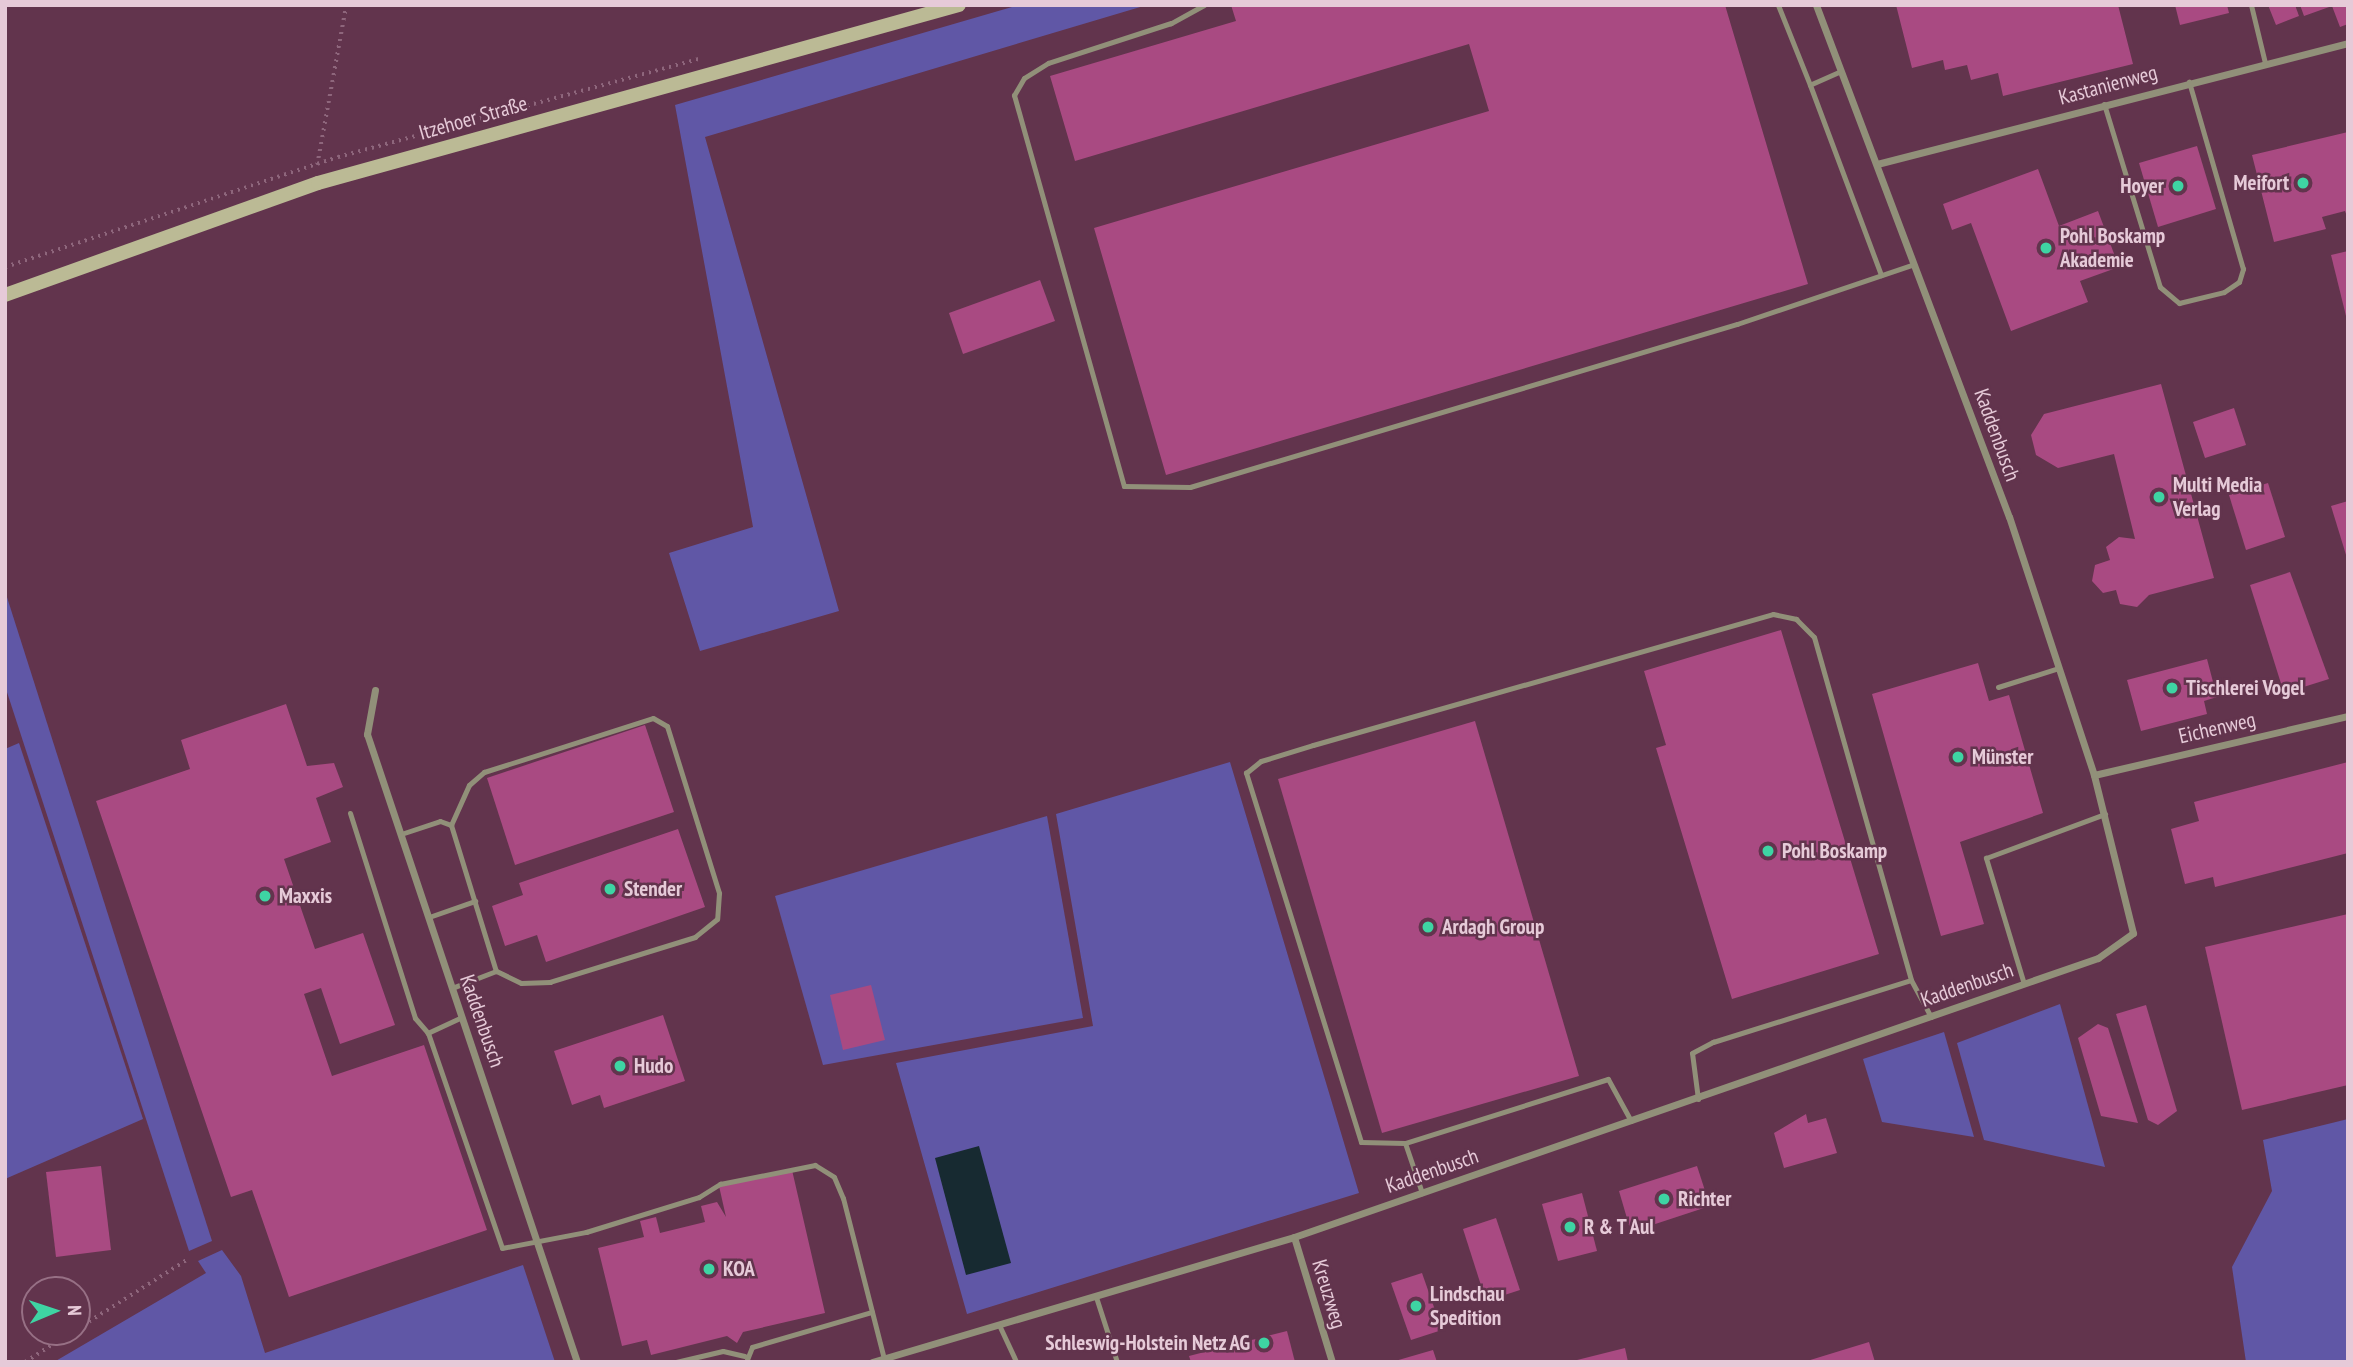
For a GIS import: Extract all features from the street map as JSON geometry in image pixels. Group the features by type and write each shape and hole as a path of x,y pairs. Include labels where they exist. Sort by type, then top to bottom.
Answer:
{"main road":[{"name":"Itzehoer Straße","path":"5,295 318,183 959,5"}],"street":[{"name":"Kaddenbusch","path":"872,1362 1294,1237 2025,984 2118,950 2133,933 2105,814 2059,668 1914,263 1816,5"},
{"name":"Kastanienweg","path":"1877,164 2348,43"},
{"name":"Kaddenbusch","path":"376,690 368,734 577,1362"},
{"name":"Eichenweg","path":"2094,775 2348,716"},
{"name":"Kreuzweg","path":"1294,1237 1332,1362"}],"lane":[{"path":"1204,5 1048,63 1024,78 1014,95 1124,486 1163,492 1190,487 1914,263"},
{"path":"1778,5 1881,275"},
{"path":"2251,5 2265,63"},
{"path":"1810,85 1841,71"},
{"path":"2104,104 2165,293 2179,303 2224,292 2239,282 2243,269 2189,82"},
{"path":"1631,1122 1608,1079 1405,1143 1361,1142 1349,1120 1246,773 1261,761 1773,614 1796,619 1814,636 1910,980 1931,1017"},
{"path":"1998,687 2059,668"},
{"path":"452,988 496,971 521,983 550,982 695,937 717,919 719,893 667,726 653,718 484,772 469,785 451,825 496,971"},
{"path":"350,813 415,1018 428,1033 502,1248 538,1244 699,1196 720,1184 815,1166 834,1177 843,1198 884,1359"},
{"path":"2025,984 1986,858 2105,814"},
{"path":"401,834 440,821 451,825"},
{"path":"429,917 475,901"},
{"path":"1698,1099 1692,1053 1910,980"},
{"path":"428,1033 462,1017"},
{"path":"1405,1143 1422,1193"},
{"path":"1096,1297 1117,1362"},
{"path":"676,1362 723,1351 745,1359 752,1347 872,1312"},
{"path":"1000,1326 1016,1362"}],"path":[{"path":"318,183 316,146 346,5"},
{"path":"91,1320 188,1259"},
{"path":"25,1362 50,1346"}],"shaded area":[{"path":"1019,5 1147,5 705,137 839,611 700,651 669,553 753,527 675,105"},
{"path":"5,591 212,1241 189,1251 5,686"},
{"path":"19,743 143,1119 5,1179 5,749"},
{"path":"1230,762 1359,1193 967,1314 896,1063 1093,1026 1056,814"},
{"path":"1047,816 1083,1018 823,1065 775,896"},
{"path":"2060,1004 2105,1167 1984,1140 1957,1043"},
{"path":"1944,1032 1974,1137 1882,1122 1863,1059"},
{"path":"2348,1119 2348,1362 2246,1362 2232,1267 2272,1191 2263,1140"},
{"path":"222,1250 241,1276 265,1353 523,1265 555,1362 54,1362 81,1346 91,1346 91,1340 206,1273 198,1261"}],"water":[{"path":"979,1146 1011,1263 966,1275 935,1158"}],"building":[{"path":"1231,5 1725,5 1808,284 1166,475 1094,228 1489,111 1469,44 1075,161 1050,76 1236,21"},
{"path":"1896,5 2118,5 2133,64 2003,96 1998,73 1971,80 1967,65 1945,70 1943,60 1912,68"},
{"path":"2175,5 2227,5 2229,13 2180,25"},
{"path":"2268,5 2295,5 2299,16 2276,25"},
{"path":"2300,5 2348,5 2348,24 2340,27 2332,6 2304,16"},
{"name":"Meifort","path":"2348,132 2348,219 2345,211 2322,217 2326,229 2274,242 2252,155"},
{"name":"Hoyer","path":"2197,146 2216,209 2158,227 2139,163"},
{"name":"Pohl Boskamp Akademie","path":"2038,169 2059,226 2098,211 2119,267 2080,281 2088,302 2011,331 1971,223 1952,230 1943,204"},
{"path":"2348,251 2348,319 2347,320 2331,255"},
{"path":"1040,280 1055,321 963,354 949,313"},
{"name":"Multi Media Verlag","path":"2161,384 2214,578 2149,595 2137,607 2120,604 2116,590 2103,593 2092,581 2095,565 2110,560 2106,547 2119,537 2135,539 2114,454 2058,468 2036,455 2031,435 2044,414"},
{"path":"2234,408 2246,445 2205,458 2193,422"},
{"path":"2268,483 2285,537 2246,550 2229,495"},
{"path":"2348,501 2348,558 2347,558 2331,506"},
{"path":"2290,572 2329,679 2284,693 2250,585"},
{"name":"Pohl Boskamp","path":"1781,630 1879,954 1732,999 1656,748 1666,745 1644,671"},
{"name":"Tischlerei Vogel","path":"2207,659 2217,697 2204,701 2207,714 2141,731 2127,680"},
{"name":"Münster","path":"1978,663 1989,701 2009,695 2043,813 1960,842 1984,924 1941,936 1872,694"},
{"path":"286,704 307,766 334,763 343,787 316,798 331,842 284,859 315,949 363,933 395,1025 340,1044 321,988 304,994 332,1076 424,1045 487,1230 289,1297 252,1190 231,1197 96,801 190,769 181,740"},
{"name":"Ardagh Group","path":"1475,721 1579,1076 1382,1133 1278,779"},
{"path":"645,725 674,812 515,865 487,778"},
{"path":"2348,762 2348,853 2215,887 2213,877 2185,884 2171,829 2199,821 2194,802"},
{"name":"Stender","path":"678,829 705,907 546,962 537,935 505,946 492,906 523,895 519,883"},
{"path":"2348,914 2348,1085 2242,1110 2205,947"},
{"path":"871,985 885,1040 843,1050 830,995"},
{"path":"2146,1005 2177,1111 2158,1125 2148,1120 2116,1014"},
{"name":"Hudo","path":"663,1015 685,1081 604,1108 600,1095 572,1105 554,1051"},
{"path":"2098,1024 2108,1028 2138,1123 2101,1116 2078,1038"},
{"path":"1806,1114 1808,1123 1826,1118 1837,1153 1784,1168 1774,1133"},
{"path":"101,1166 111,1250 56,1257 46,1172"},
{"name":"Richter","path":"1697,1166 1710,1206 1631,1232 1619,1191"},
{"name":"KOA","path":"792,1170 825,1313 743,1332 737,1343 727,1336 651,1355 647,1340 622,1346 598,1248 644,1237 640,1221 656,1217 660,1233 705,1222 701,1206 717,1202 726,1217 719,1186"},
{"name":"R & T Aul","path":"1582,1193 1597,1251 1558,1261 1542,1204"},
{"path":"1496,1218 1520,1290 1486,1301 1463,1229"},
{"name":"Lindschau Spedition","path":"1422,1273 1442,1330 1411,1340 1391,1283"},
{"name":"Schleswig-Holstein Netz AG","path":"1287,1331 1295,1362 1191,1362 1189,1356"},
{"path":"1869,1342 1875,1362 1807,1362 1807,1361"},
{"path":"1625,1348 1628,1362 1573,1362 1573,1361"},
{"path":"1433,1350 1437,1362 1395,1362 1395,1361"}],"place":[{"name":"Meifort","path":"2303,183"},
{"name":"Hoyer","path":"2178,186"},
{"name":"Pohl Boskamp Akademie","path":"2046,248"},
{"name":"Multi Media Verlag","path":"2159,497"},
{"name":"Tischlerei Vogel","path":"2172,688"},
{"name":"Münster","path":"1958,757"},
{"name":"Pohl Boskamp","path":"1768,851"},
{"name":"Stender","path":"610,889"},
{"name":"Maxxis","path":"265,896"},
{"name":"Ardagh Group","path":"1428,927"},
{"name":"Hudo","path":"620,1066"},
{"name":"Richter","path":"1664,1199"},
{"name":"R & T Aul","path":"1570,1227"},
{"name":"KOA","path":"709,1269"},
{"name":"Lindschau Spedition","path":"1416,1306"},
{"name":"Schleswig-Holstein Netz AG","path":"1264,1343"}]}
